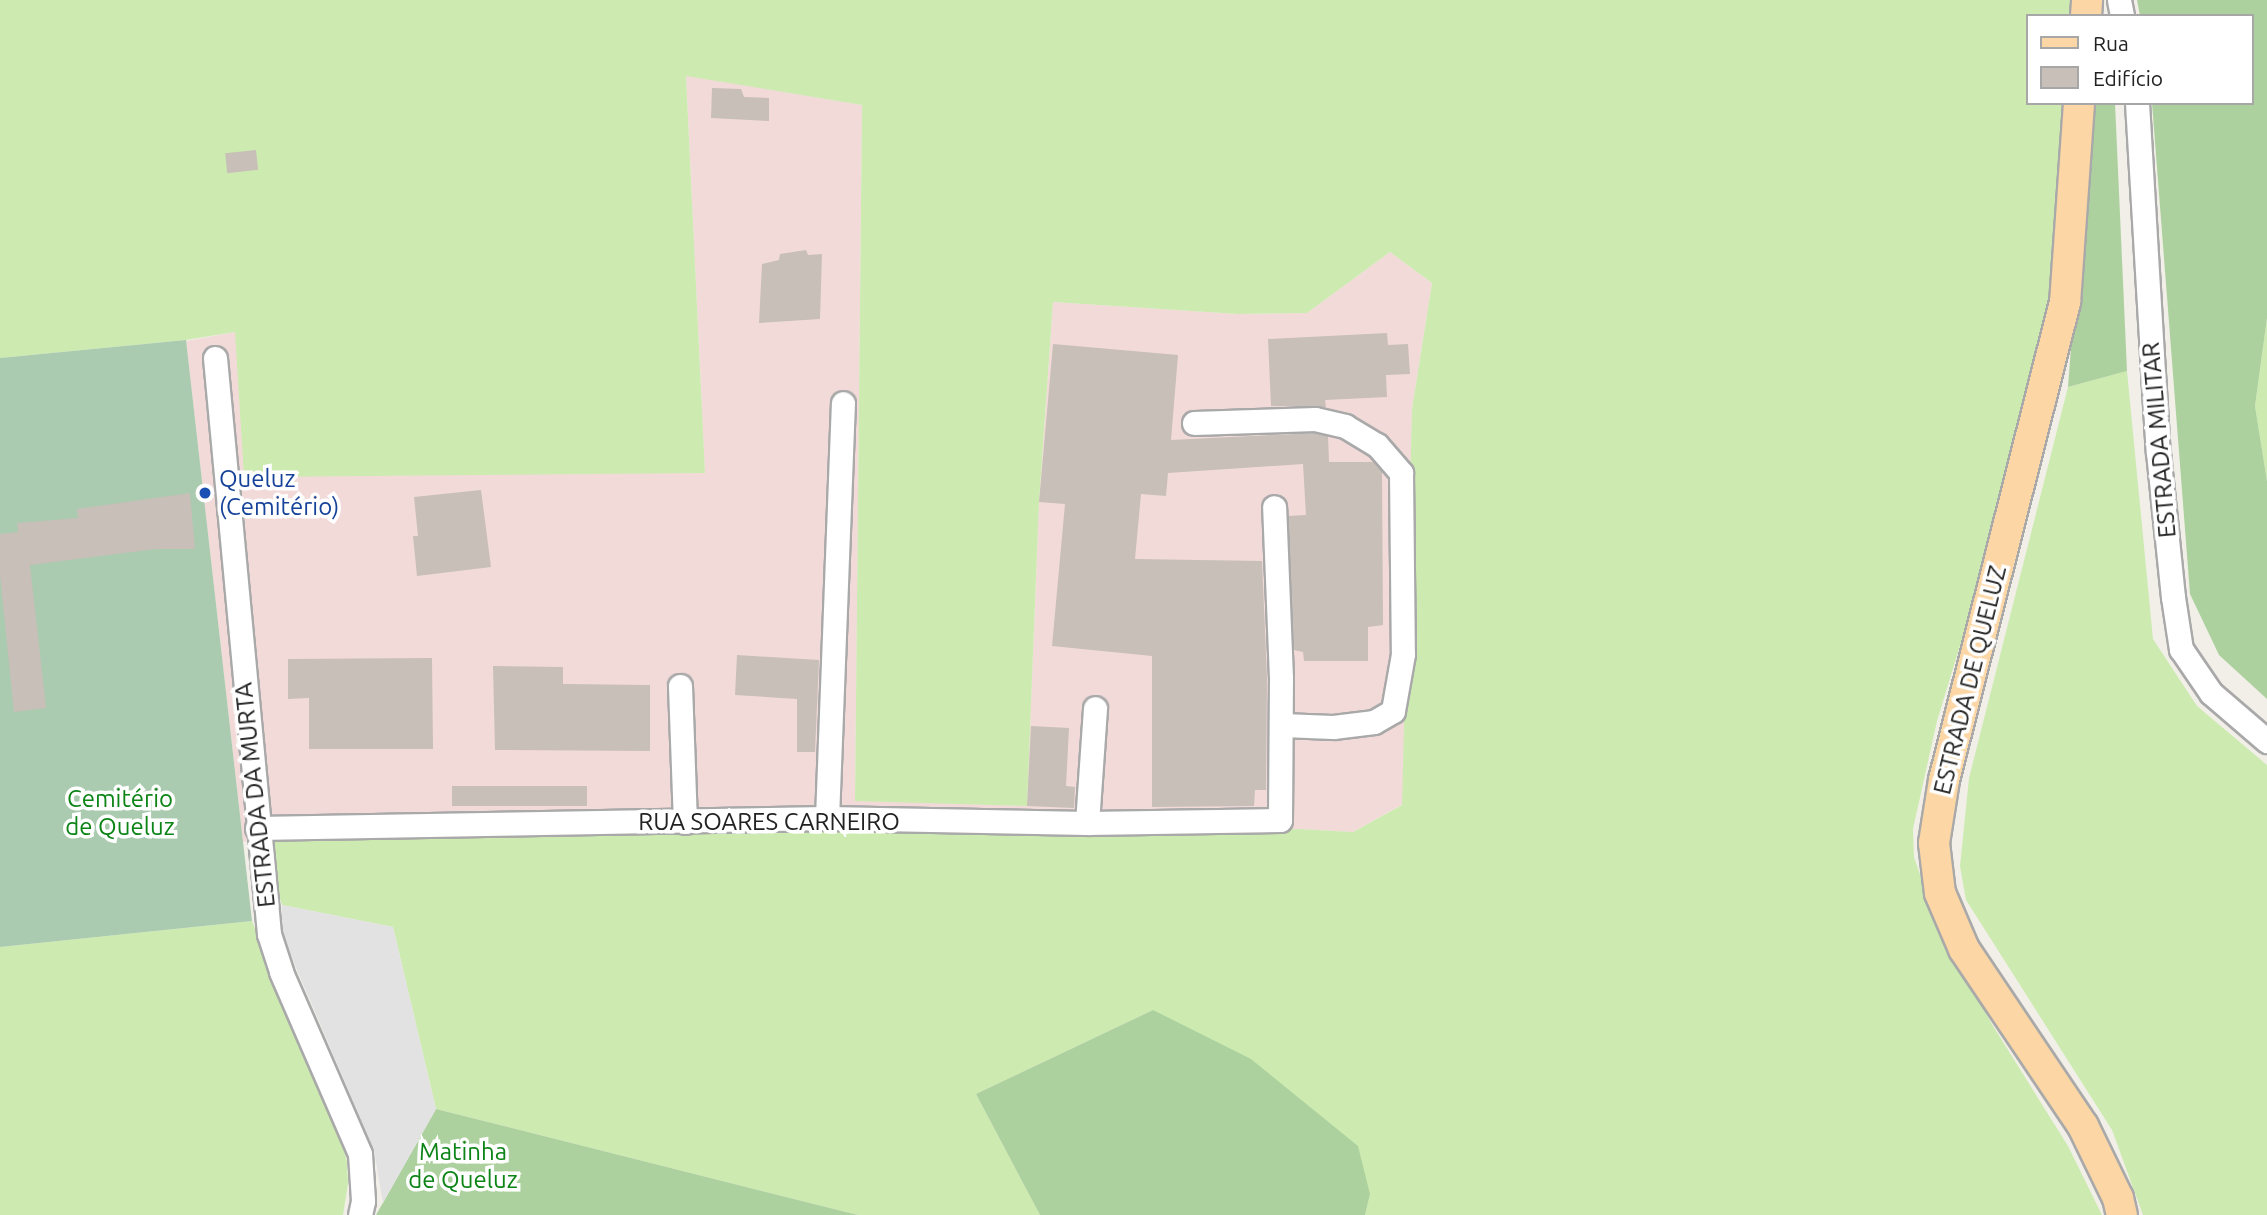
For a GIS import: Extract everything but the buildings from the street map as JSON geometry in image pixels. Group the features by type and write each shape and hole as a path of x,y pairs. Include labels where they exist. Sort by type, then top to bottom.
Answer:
{"main road":[{"name":"ESTRADA DE QUELUZ","path":"2079,105 2065,302 1944,780 1934,842 1940,893 1964,949 2083,1126 2118,1198 2122,1215"}],"street":[{"name":"ESTRADA MILITAR","path":"2137,105 2158,452 2182,649 2211,693 2267,741"},
{"name":"ESTRADA DA MURTA","path":"215,358 269,934 281,972 360,1154 363,1201 360,1215"},
{"path":"827,818 843,403"},
{"path":"1194,423 1315,419 1345,426 1377,445 1401,473 1403,654 1393,711 1374,722 1333,727 1282,725 1274,507"},
{"path":"680,686 685,822"},
{"path":"1087,823 1095,708"},
{"name":"RUA SOARES CARNEIRO","path":"257,828 827,818 1087,823 1280,820 1282,725"}],"shaded area":[{"path":"686,75 862,105 855,800 1027,806 1039,502 1053,302 1238,314 1307,313 1390,252 1432,283 1412,409 1403,804 1353,832 1299,829 274,835 243,842 186,341 235,332 705,473"},
{"path":"282,905 393,927 436,1109 383,1203 374,1150 280,930"}],"green space":[{"path":"0,0 2087,0 2086,14 2025,14 2025,105 2079,105 2065,302 1937,721 1913,829 1914,857 1936,922 1993,1026 2068,1146 2102,1215 1365,1215 1370,1194 1153,1010 976,1094 1040,1215 858,1215 436,1109 393,927 282,905 257,828 274,835 1299,829 1353,832 1402,805 1412,409 1432,283 1390,252 1307,313 1238,314 1053,302 1039,502 1027,806 855,801 862,105 686,76 705,473 244,477 235,332 186,340 0,358"},
{"path":"2137,0 2267,0 2267,318 2255,406 2267,481 2267,699 2219,655 2190,594 2152,105 2253,105 2253,14 2140,14"},
{"path":"2090,105 2115,105 2127,371 2068,387"},
{"path":"2267,318 2267,481 2255,406"},
{"name":"Cemitério de Queluz","path":"186,340 252,921 0,947 0,358"},
{"path":"2127,371 2153,639 2197,706 2267,765 2267,1215 2143,1215 2112,1130 1966,900 1960,866 1969,778 2068,387"},
{"path":"252,921 337,1122 347,1162 348,1184 343,1215 0,1215 0,947"},
{"path":"1153,1010 1251,1059 1358,1146 1370,1194 1365,1215 1040,1215 976,1094"},
{"name":"Matinha de Queluz","path":"436,1109 858,1215 376,1215"}],"place":[{"name":"Queluz (Cemitério)","path":"205,493"}]}
